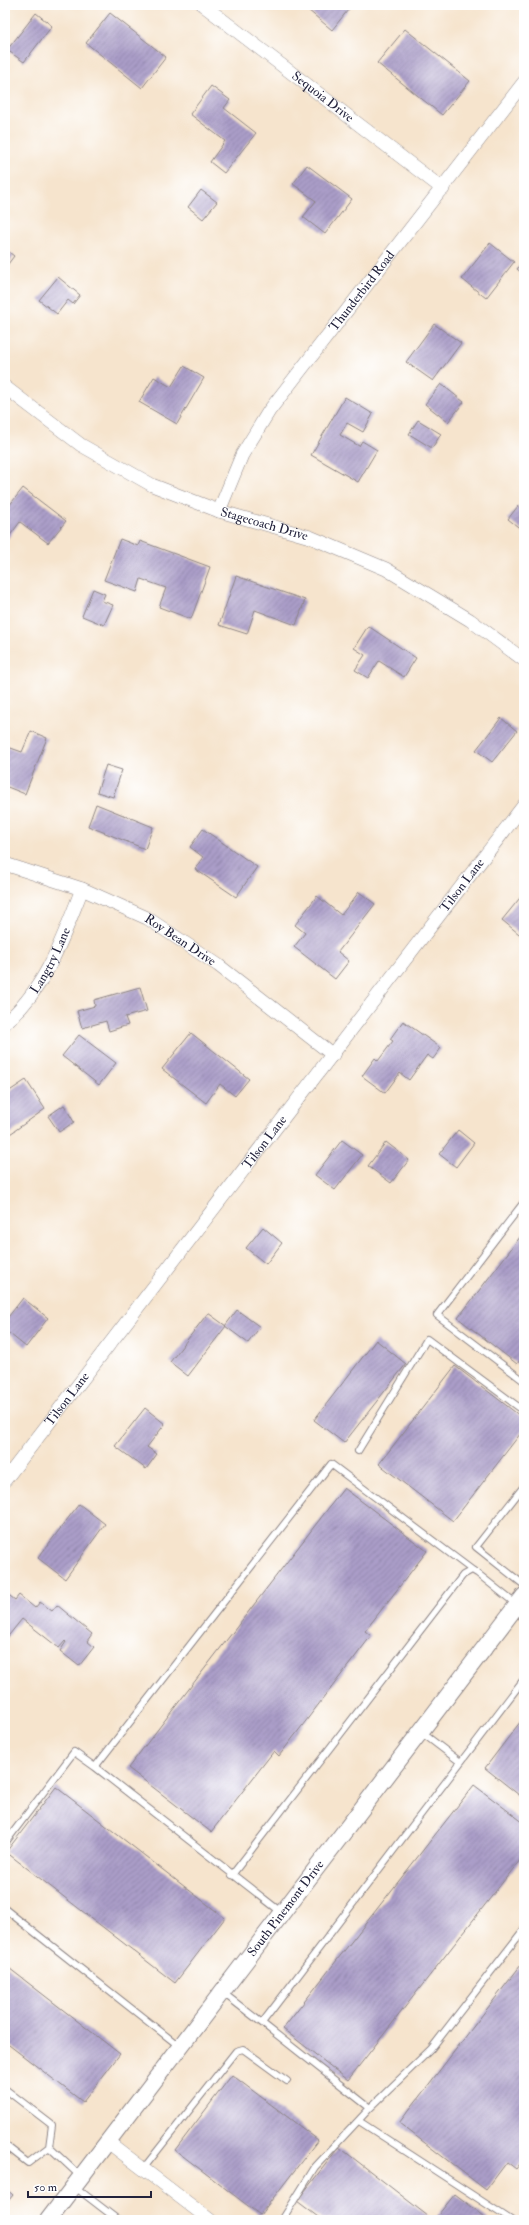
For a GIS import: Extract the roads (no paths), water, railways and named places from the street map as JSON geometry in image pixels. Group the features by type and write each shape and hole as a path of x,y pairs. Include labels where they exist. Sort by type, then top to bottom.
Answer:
{"street":[{"name":"Sequoia Drive","path":"203,5 442,189"},
{"name":"Thunderbird Road","path":"219,511 242,455 269,412 524,82"},
{"name":"Stagecoach Drive","path":"5,387 81,445 152,485 219,511 310,537 386,570 470,620 524,660"},
{"name":"Tilson Lane","path":"5,1480 524,805"},
{"name":"Roy Bean Drive","path":"5,864 82,889 147,918 183,941 333,1055"},
{"name":"Langtry Lane","path":"5,1023 28,999 59,950 82,889"},
{"name":"South Pinemont Drive","path":"48,2220 281,1912 421,1732 521,1600"},
{"path":"108,2142 210,2220"}],"lane":[{"path":"524,1202 437,1315 524,1381"},
{"path":"358,1452 428,1339 524,1412"},
{"path":"95,1767 331,1464 472,1570 521,1600"},
{"path":"524,1486 476,1547 524,1584"},
{"path":"232,1875 463,1575 472,1570"},
{"path":"262,2022 459,1761 524,1678"},
{"path":"421,1732 459,1761"},
{"path":"5,1843 74,1752 281,1912"},
{"path":"5,1909 179,2046"},
{"path":"282,2220 315,2167 370,2108 431,2049 524,1929"},
{"path":"221,1992 262,2022 370,2108"},
{"path":"143,2169 236,2051 243,2049 287,2081"},
{"path":"5,2089 52,2125 49,2147 28,2163 5,2145"},
{"path":"359,2121 511,2220"},
{"path":"49,2147 78,2182 118,2220"}]}
